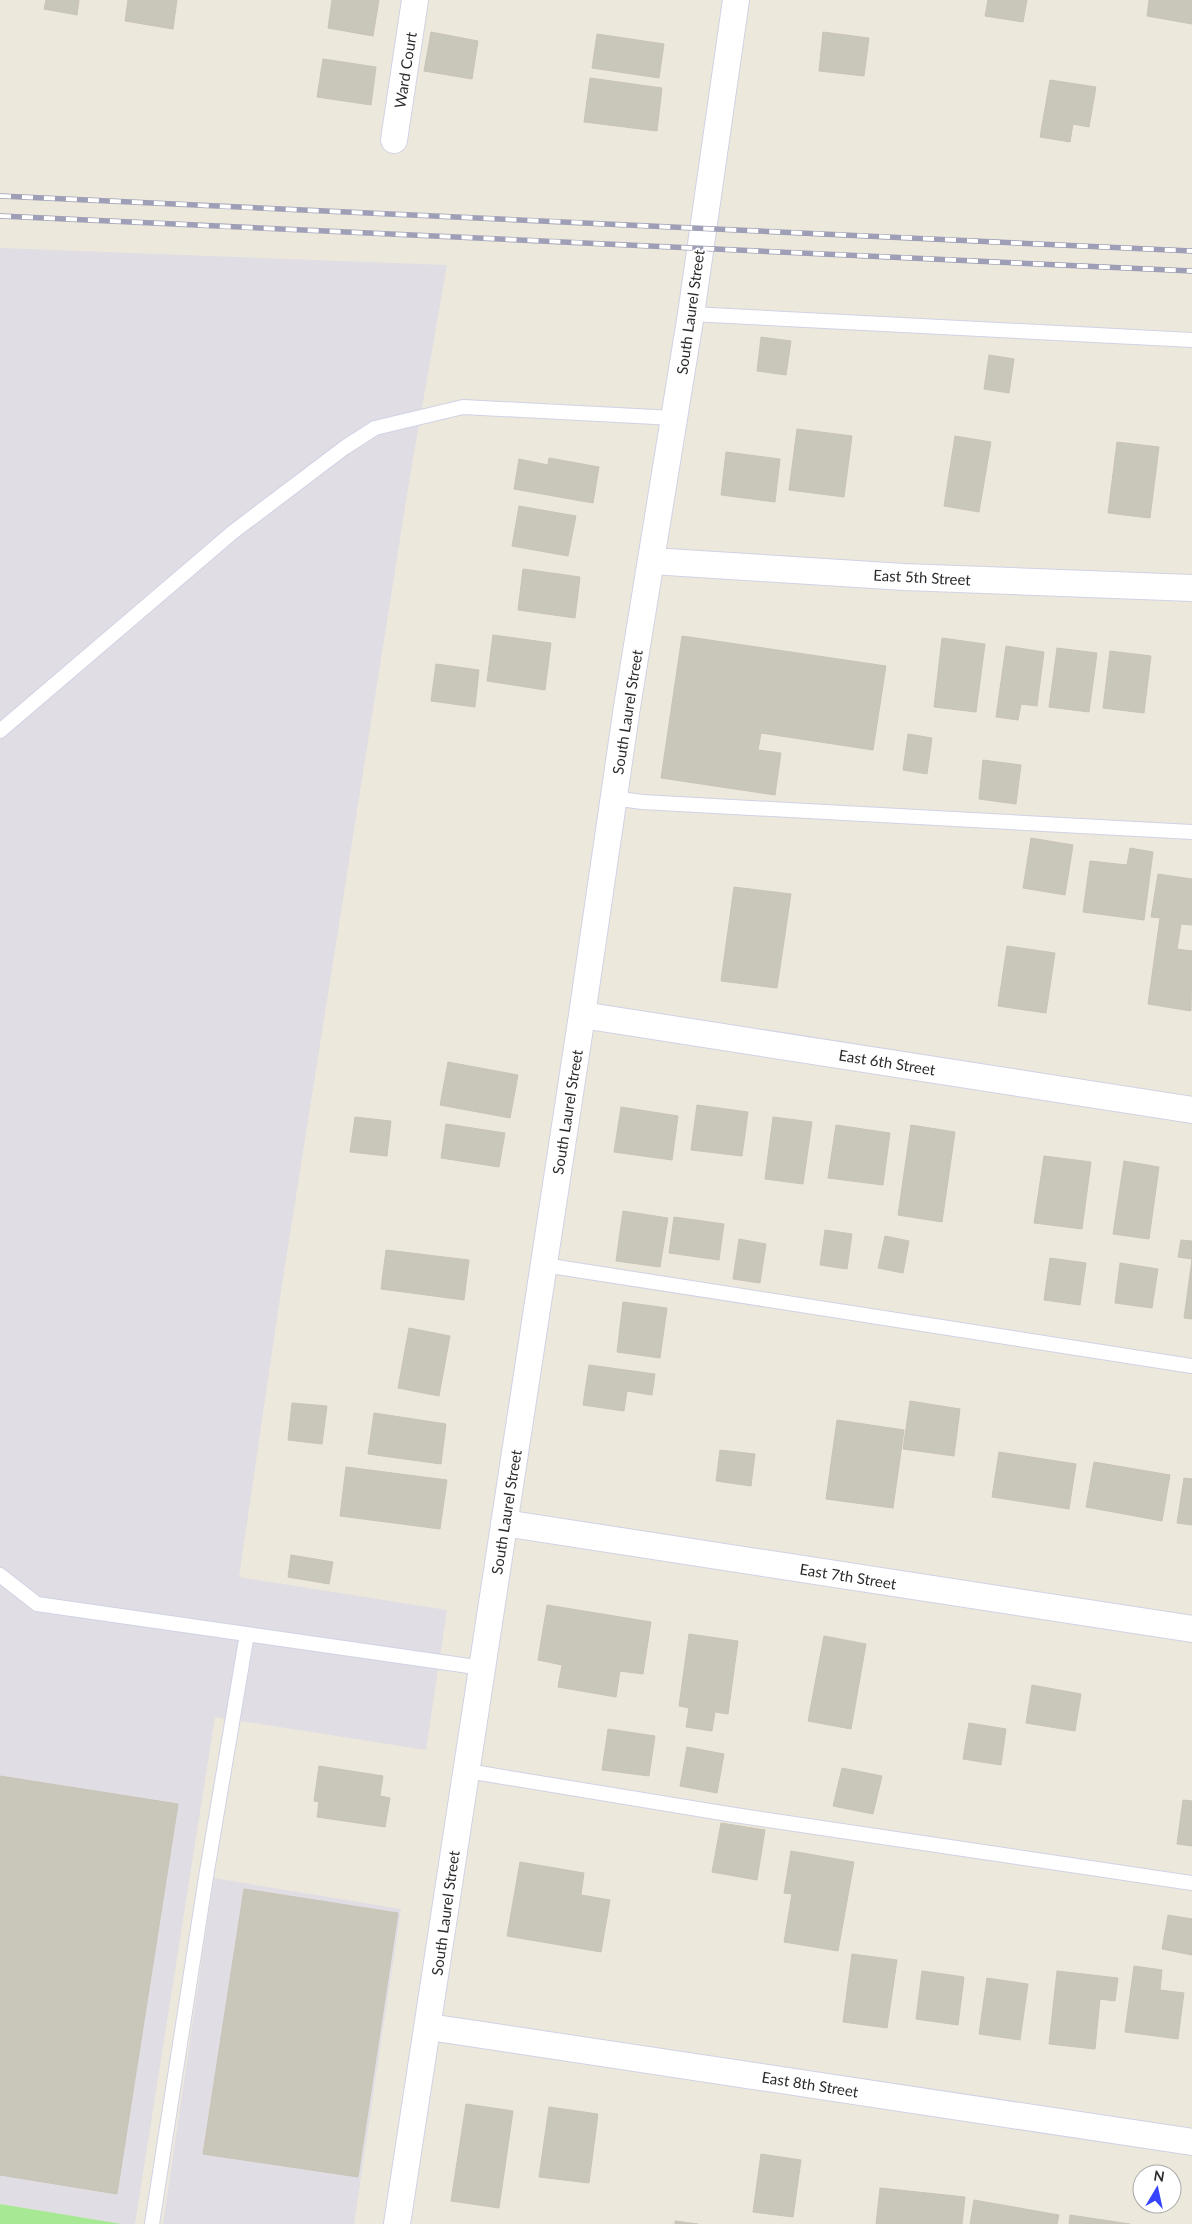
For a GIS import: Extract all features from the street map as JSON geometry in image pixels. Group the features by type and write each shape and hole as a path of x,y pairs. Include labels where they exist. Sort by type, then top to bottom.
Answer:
{"street":[{"name":"Ward Court","path":"394,140 415,0"},
{"name":"South Laurel Street","path":"397,2224 429,2026 614,798 691,314 736,0"},
{"name":"East 5th Street","path":"652,561 904,577 1192,588"},
{"name":"East 6th Street","path":"582,1015 1192,1110"},
{"name":"East 7th Street","path":"504,1523 1192,1629"},
{"name":"East 8th Street","path":"429,2026 1192,2142"}],"lane":[{"path":"691,314 1192,340"},
{"path":"0,731 233,532 344,448 375,428 463,407 674,418"},
{"path":"614,798 642,802 1192,832"},
{"path":"544,1265 1192,1366"},
{"path":"0,1575 37,1604 483,1668"},
{"path":"152,2224 206,1877 247,1634"},
{"path":"467,1771 728,1814 1192,1883"}],"shaded area":[{"path":"0,248 447,265 410,476 281,1291 239,1577 447,1610 426,1750 215,1717 135,2224 122,2224 0,2204"},
{"path":"214,1878 401,1909 354,2224 163,2224"}],"green space":[{"path":"0,2204 122,2224 0,2224"}],"building":[{"path":"46,0 79,0 77,15 44,9"},
{"path":"128,0 177,0 173,29 125,21"},
{"path":"332,0 379,0 373,36 328,28"},
{"path":"988,0 1027,0 1023,22 985,16"},
{"path":"1149,0 1192,0 1192,24 1147,16"},
{"path":"431,32 478,41 472,79 424,71"},
{"path":"823,32 869,38 864,76 819,71"},
{"path":"597,34 664,44 659,78 592,68"},
{"path":"323,59 376,67 371,105 317,97"},
{"path":"590,78 662,88 657,131 584,122"},
{"path":"1050,80 1096,87 1089,127 1073,124 1070,142 1040,137"},
{"path":"761,337 791,341 786,375 757,371"},
{"path":"989,355 1014,359 1009,393 984,389"},
{"path":"797,429 852,436 844,497 789,490"},
{"path":"955,436 991,442 979,512 944,506"},
{"path":"1117,442 1159,447 1150,518 1108,513"},
{"path":"726,452 780,459 775,502 721,495"},
{"path":"549,458 599,467 593,503 514,489 519,459 548,465"},
{"path":"519,506 576,516 568,556 512,546"},
{"path":"523,569 580,577 575,618 518,610"},
{"path":"493,635 551,643 545,690 487,681"},
{"path":"682,636 886,666 873,750 761,733 758,750 781,753 775,795 661,778"},
{"path":"942,638 985,644 976,712 934,707"},
{"path":"1006,646 1044,652 1037,706 1021,704 1018,720 996,717"},
{"path":"1057,648 1097,653 1089,712 1049,707"},
{"path":"1110,651 1151,656 1144,713 1103,708"},
{"path":"436,664 479,670 475,707 431,701"},
{"path":"908,734 932,738 927,774 903,770"},
{"path":"983,760 1021,765 1016,804 979,799"},
{"path":"1031,838 1073,845 1065,895 1023,888"},
{"path":"1130,848 1153,852 1144,920 1083,912 1090,861 1127,865"},
{"path":"1158,874 1192,879 1192,925 1181,924 1177,949 1192,951 1191,1011 1148,1004 1160,918 1151,917"},
{"path":"734,887 791,894 777,988 721,981"},
{"path":"1007,946 1055,953 1046,1013 998,1006"},
{"path":"448,1062 518,1075 510,1118 440,1105"},
{"path":"697,1105 748,1112 742,1156 691,1150"},
{"path":"621,1107 678,1116 672,1160 614,1152"},
{"path":"355,1117 391,1121 387,1156 350,1152"},
{"path":"773,1117 812,1122 803,1184 765,1179"},
{"path":"446,1124 505,1133 499,1167 441,1158"},
{"path":"836,1125 890,1133 883,1185 828,1178"},
{"path":"911,1125 955,1132 942,1222 898,1215"},
{"path":"1044,1156 1091,1162 1082,1229 1034,1223"},
{"path":"1124,1161 1159,1167 1149,1239 1113,1234"},
{"path":"623,1211 668,1218 660,1267 616,1261"},
{"path":"674,1217 724,1224 719,1260 669,1253"},
{"path":"825,1230 852,1234 847,1269 820,1265"},
{"path":"885,1236 909,1241 903,1273 878,1268"},
{"path":"739,1239 766,1244 760,1283 733,1279"},
{"path":"1181,1240 1192,1241 1192,1259 1178,1257"},
{"path":"386,1250 469,1260 464,1300 381,1289"},
{"path":"1050,1258 1086,1263 1080,1305 1044,1300"},
{"path":"1192,1259 1192,1319 1184,1318"},
{"path":"1120,1263 1158,1269 1152,1308 1115,1303"},
{"path":"623,1302 667,1308 660,1358 617,1352"},
{"path":"409,1328 450,1336 439,1396 398,1388"},
{"path":"589,1365 655,1374 652,1395 627,1391 624,1411 583,1405"},
{"path":"910,1401 960,1409 954,1456 903,1449"},
{"path":"292,1403 327,1406 322,1444 288,1440"},
{"path":"374,1413 446,1424 441,1464 368,1454"},
{"path":"837,1420 904,1430 893,1508 826,1499"},
{"path":"720,1450 755,1454 751,1486 716,1481"},
{"path":"999,1452 1076,1464 1069,1509 992,1497"},
{"path":"1094,1462 1170,1475 1162,1521 1086,1507"},
{"path":"346,1467 447,1480 440,1529 340,1516"},
{"path":"1184,1478 1192,1479 1192,1525 1177,1523"},
{"path":"291,1555 333,1562 329,1584 288,1577"},
{"path":"547,1605 651,1622 643,1674 620,1671 616,1697 558,1687 562,1665 538,1660"},
{"path":"689,1634 738,1641 728,1714 715,1712 712,1731 686,1727 689,1708 679,1706"},
{"path":"824,1636 866,1644 851,1729 808,1721"},
{"path":"1032,1685 1081,1694 1075,1731 1026,1723"},
{"path":"969,1723 1006,1729 1001,1765 963,1759"},
{"path":"608,1729 655,1736 649,1776 602,1770"},
{"path":"687,1747 724,1754 717,1793 680,1786"},
{"path":"319,1766 383,1776 380,1796 390,1798 385,1827 317,1817 319,1802 314,1801"},
{"path":"842,1768 882,1776 873,1814 833,1806"},
{"path":"0,1776 178,1804 117,2194 0,2175"},
{"path":"1183,1800 1192,1801 1192,1846 1177,1844"},
{"path":"721,1823 765,1830 757,1880 712,1872"},
{"path":"791,1851 854,1862 838,1951 784,1942 792,1894 784,1893"},
{"path":"520,1862 584,1873 581,1895 610,1900 601,1952 507,1936"},
{"path":"244,1889 398,1913 358,2177 203,2154"},
{"path":"1168,1915 1192,1919 1192,1955 1162,1949"},
{"path":"852,1954 897,1960 887,2028 843,2022"},
{"path":"1134,1966 1162,1970 1160,1990 1184,1993 1178,2039 1125,2032"},
{"path":"922,1971 964,1977 958,2025 916,2019"},
{"path":"1057,1971 1118,1978 1115,2001 1100,1999 1095,2049 1049,2044"},
{"path":"987,1978 1028,1984 1020,2040 979,2034"},
{"path":"466,2104 513,2111 499,2208 451,2201"},
{"path":"549,2107 598,2114 589,2183 539,2177"},
{"path":"761,2154 801,2160 793,2217 753,2212"},
{"path":"880,2188 965,2197 962,2224 876,2224"},
{"path":"974,2200 1059,2215 1057,2224 970,2224"},
{"path":"1070,2215 1130,2224 1069,2224"},
{"path":"675,2221 698,2224 675,2224"}],"railway":[{"path":"0,196 1192,251"},
{"path":"0,216 1192,271"}]}
